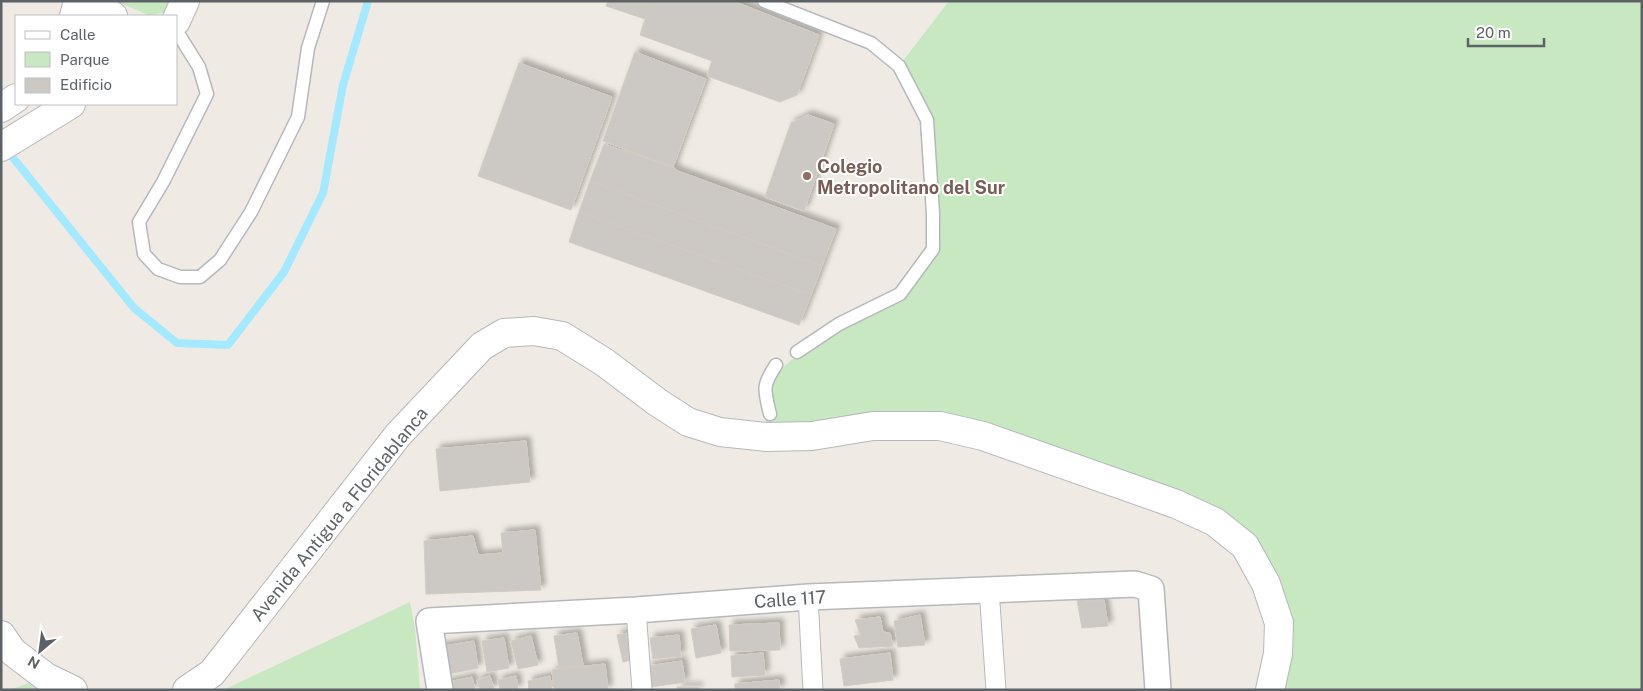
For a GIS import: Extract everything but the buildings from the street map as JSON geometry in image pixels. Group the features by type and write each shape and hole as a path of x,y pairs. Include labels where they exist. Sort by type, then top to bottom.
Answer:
{"street":[{"path":"74,15 78,1"},
{"path":"94,1 95,5 111,15"},
{"path":"178,17 185,1"},
{"path":"1,108 15,99"},
{"path":"1,147 69,105"},
{"name":"Avenida Antigua a Floridablanca","path":"187,690 212,673 398,435 482,346 504,333 534,331 562,336 604,362 657,402 688,422 720,432 766,437 812,436 873,426 940,426 982,436 1176,504 1215,522 1245,546 1266,584 1279,623 1278,654 1270,690"},
{"name":"Calle 117","path":"440,690 429,621 636,610 808,597 1135,584 1151,589 1158,690"},
{"path":"989,589 996,690"},
{"path":"808,597 813,690"},
{"path":"636,610 642,690"},
{"path":"1,635 13,652 46,677 73,690"}],"lane":[{"path":"178,33 198,67 207,94 163,182 139,222 144,254 158,269 180,277 200,277 220,260 251,212 298,117 308,48 323,1"},
{"path":"764,1 871,43 899,66 927,120 933,214 933,248 900,294 839,324 798,352"},
{"path":"770,414 766,400 765,382 776,365"}],"green space":[{"path":"115,1 175,1 173,9 149,15"},
{"path":"949,1 1642,1 1642,690 1270,690 1278,654 1245,546 983,436 766,437 765,382 799,354 900,294 933,249 927,120 899,66"},
{"path":"410,602 415,628 420,690 223,690"},
{"path":"46,677 91,690 9,690"}],"waterway":[{"path":"6,149 134,308 177,343 228,345 284,272 323,193 343,85 368,1"}],"place":[{"name":"Colegio Metropolitano del Sur","path":"807,176"}]}
